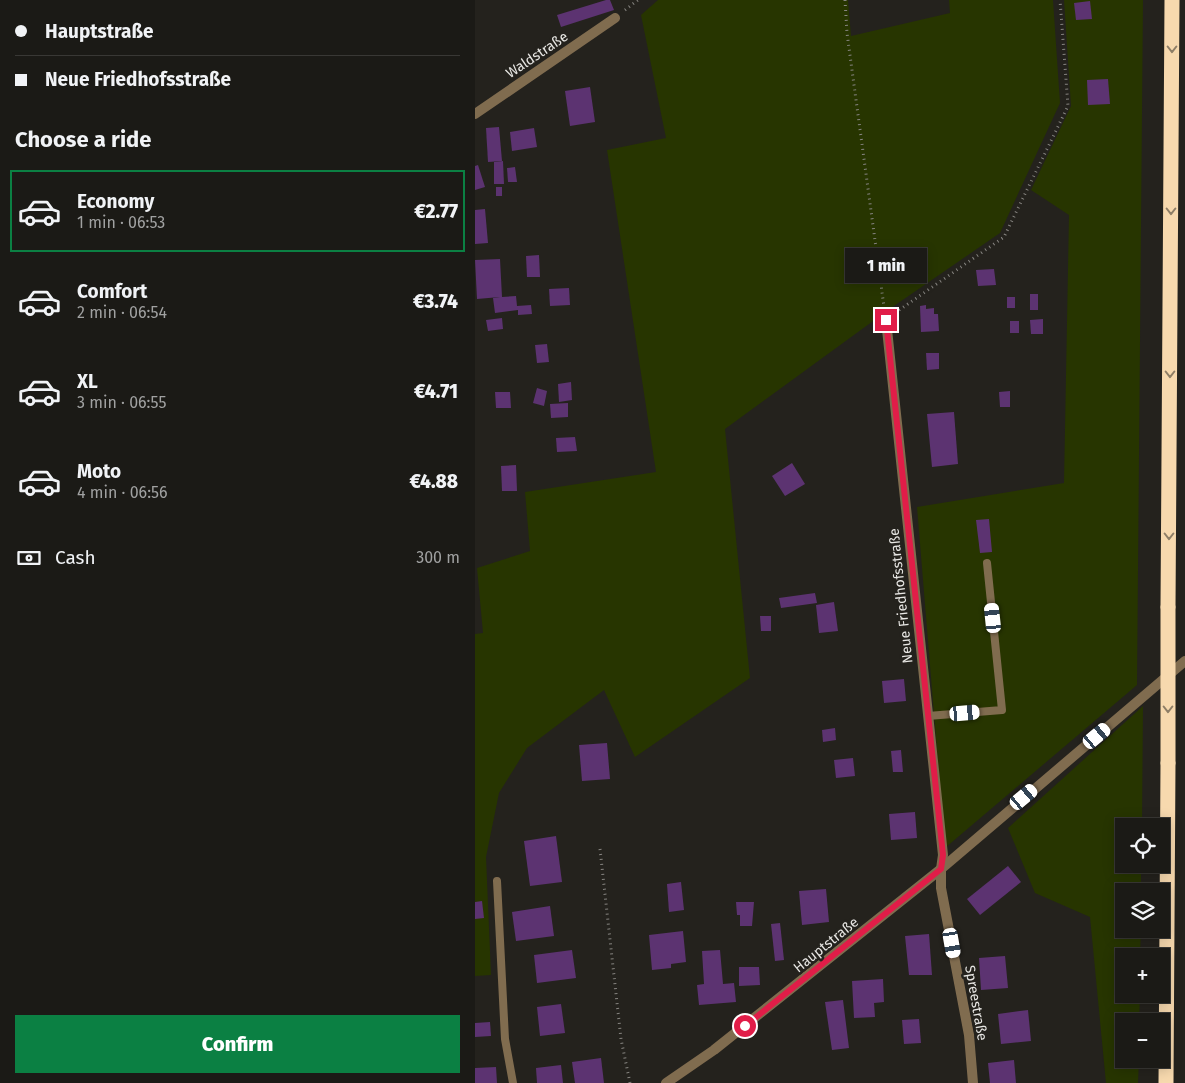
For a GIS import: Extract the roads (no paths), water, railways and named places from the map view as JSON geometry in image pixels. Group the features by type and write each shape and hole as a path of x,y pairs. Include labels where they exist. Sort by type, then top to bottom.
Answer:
{"highway":[{"path":"1166,1083 1172,0"}],"street":[{"name":"Waldstraße","path":"475,114 615,18"},
{"name":"Neue Friedhofsstraße","path":"886,320 943,855 941,869"},
{"name":"Hauptstraße","path":"666,1083 715,1050 941,869 1185,661"},
{"name":"Spreestraße","path":"941,869 941,888 969,1035 973,1083"}],"lane":[{"path":"928,716 1002,710 987,563"},
{"path":"497,881 505,1038 513,1083"}]}
